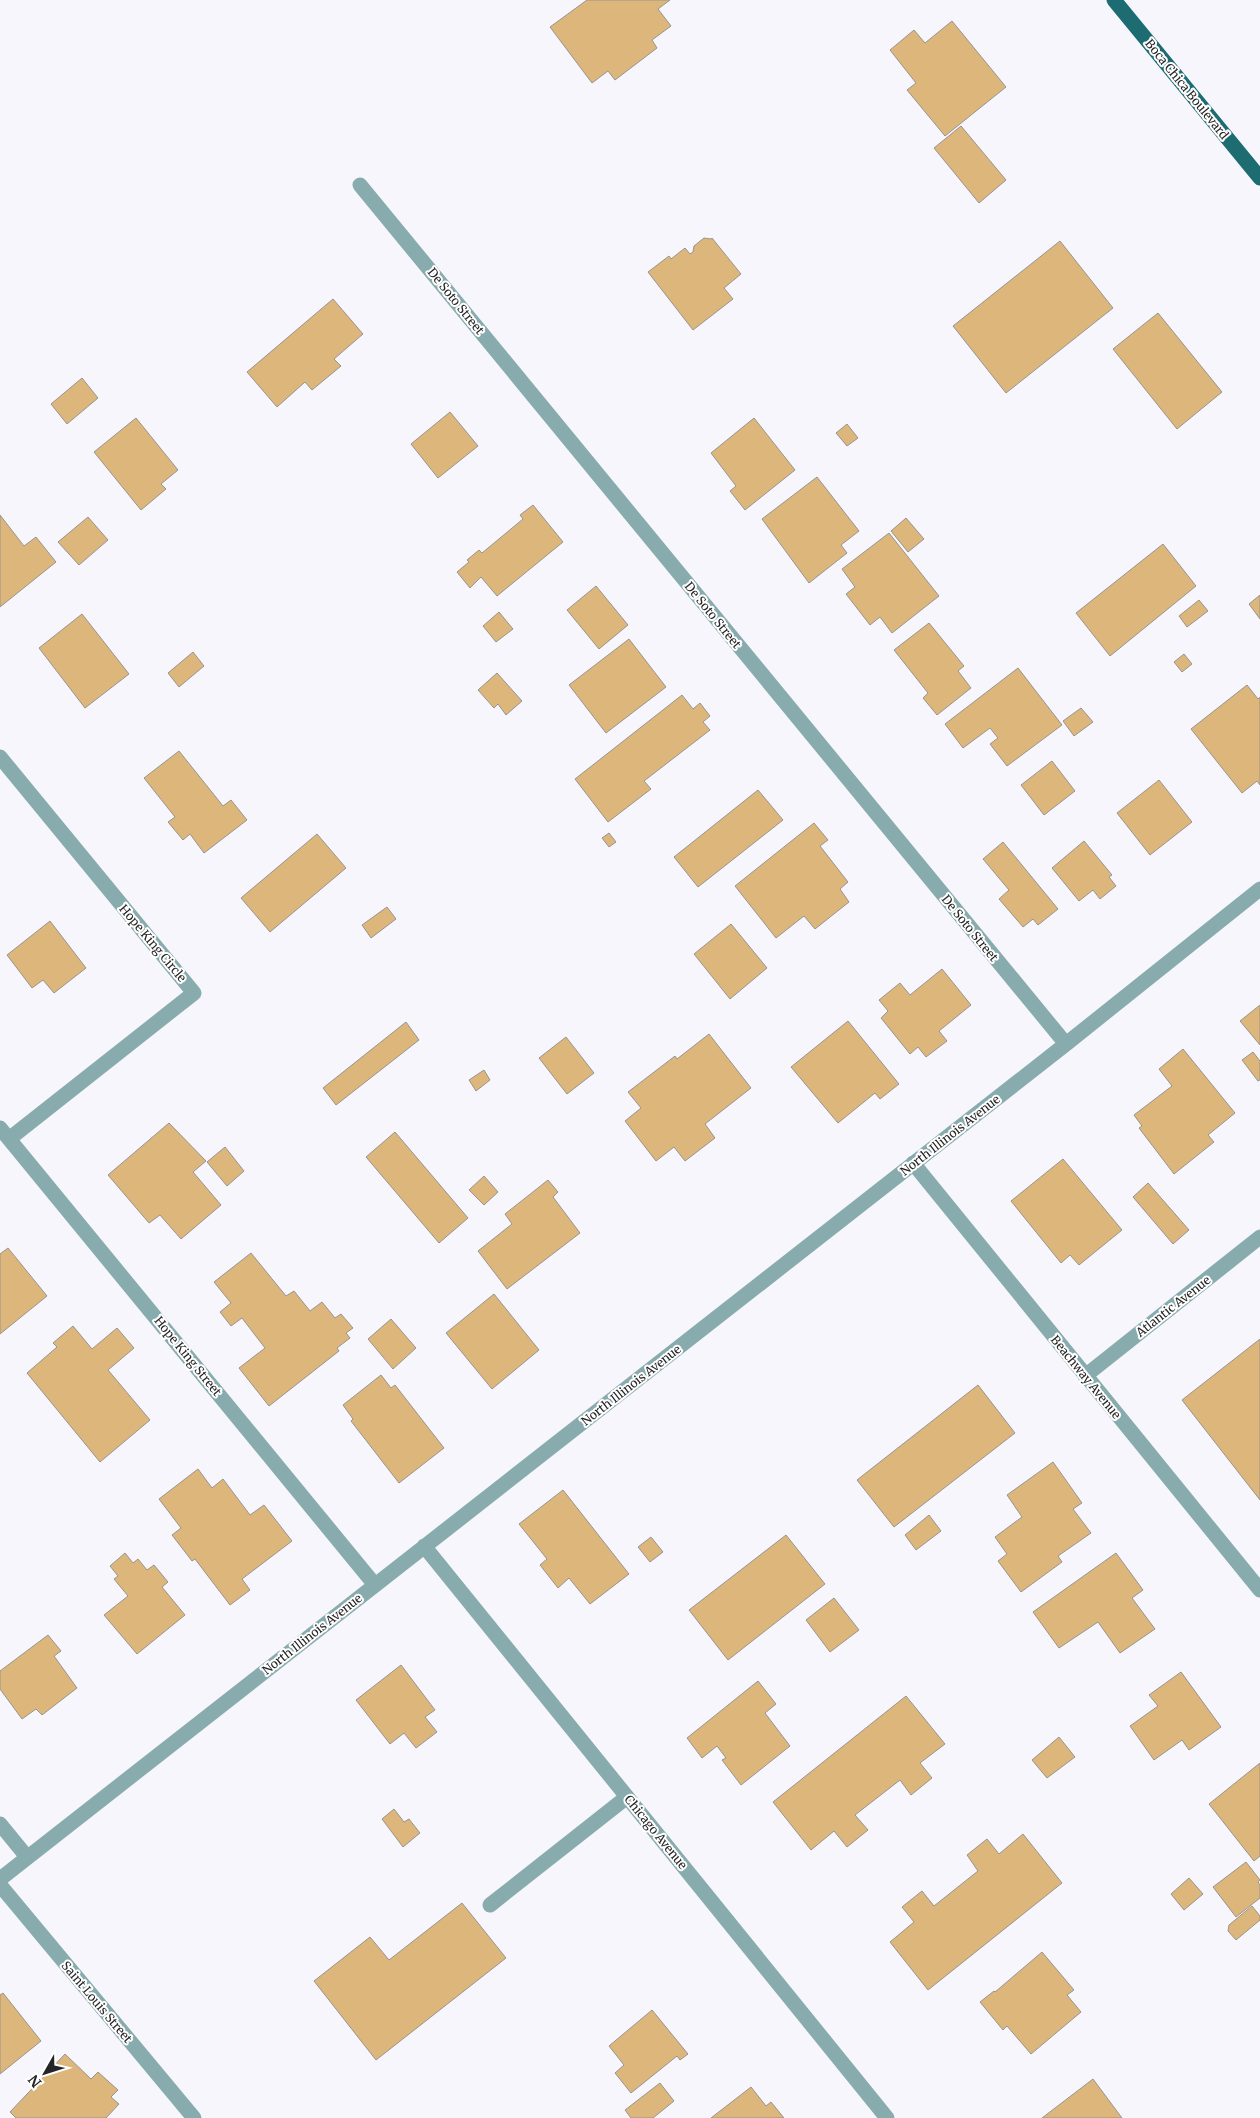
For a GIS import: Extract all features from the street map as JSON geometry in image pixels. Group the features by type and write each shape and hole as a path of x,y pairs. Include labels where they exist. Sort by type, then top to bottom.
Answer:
{"main road":[{"name":"Boca Chica Boulevard","path":"1114,0 1260,178"}],"street":[{"name":"De Soto Street","path":"360,185 1066,1044"},
{"name":"Hope King Circle","path":"0,757 194,993 4,1134"},
{"name":"North Illinois Avenue","path":"0,1878 1066,1044 1260,889"},
{"name":"Hope King Street","path":"4,1134 375,1585"},
{"name":"Beachway Avenue","path":"913,1163 1260,1590"},
{"name":"Atlantic Avenue","path":"1085,1376 1260,1237"},
{"name":"Chicago Avenue","path":"424,1546 887,2118"},
{"path":"490,1905 627,1797"},
{"path":"0,1824 27,1857"},
{"name":"Saint Louis Street","path":"0,1885 194,2118"}],"building":[{"path":"587,0 670,0 658,9 671,26 652,40 657,48 615,80 608,71 592,83 550,27"},
{"path":"952,21 1006,87 945,136 907,90 916,83 890,50 914,30 925,43"},
{"path":"961,126 1006,180 979,203 934,148"},
{"path":"704,238 712,238 741,274 724,288 733,299 693,330 648,272 669,256 671,259 685,248 690,254 693,252 694,246"},
{"path":"1060,241 1113,308 1006,393 953,326"},
{"path":"333,299 363,334 334,359 341,366 312,390 305,382 277,407 247,372"},
{"path":"1158,313 1222,392 1177,429 1113,349"},
{"path":"82,378 98,398 67,424 51,404"},
{"path":"450,412 478,446 438,478 411,444"},
{"path":"136,418 178,470 161,484 166,489 141,510 94,452"},
{"path":"754,418 795,470 745,510 730,491 736,486 711,453"},
{"path":"847,424 858,438 847,446 836,433"},
{"path":"817,477 859,531 841,545 847,553 809,583 762,519"},
{"path":"533,505 563,542 497,596 481,577 470,588 457,572 479,550 482,553 523,519 520,515"},
{"path":"0,515 24,546 36,537 56,562 0,607"},
{"path":"88,517 108,540 79,565 58,542"},
{"path":"906,518 924,539 908,552 891,531"},
{"path":"889,533 939,596 892,633 880,617 870,625 846,594 855,587 842,569"},
{"path":"1163,544 1196,586 1110,656 1076,613"},
{"path":"596,586 628,625 599,649 567,610"},
{"path":"1260,595 1260,619 1249,604"},
{"path":"1199,600 1208,611 1187,627 1179,616"},
{"path":"499,612 513,629 496,642 483,626"},
{"path":"82,614 129,674 85,708 39,648"},
{"path":"929,623 964,666 958,671 971,688 937,715 923,698 928,693 894,650"},
{"path":"629,639 666,687 606,733 569,685"},
{"path":"193,652 204,666 179,687 168,673"},
{"path":"1184,654 1192,664 1182,672 1174,662"},
{"path":"1018,668 1062,725 1007,766 990,744 998,738 990,728 963,748 945,724"},
{"path":"497,673 522,701 506,715 498,704 494,708 478,690"},
{"path":"1247,685 1258,699 1260,697 1260,785 1257,781 1242,793 1191,729"},
{"path":"682,695 693,709 700,703 710,716 703,722 710,730 644,781 651,789 608,822 575,779"},
{"path":"1081,708 1093,722 1074,736 1063,721"},
{"path":"179,751 223,806 231,800 247,820 204,853 190,834 183,840 168,822 175,817 144,778"},
{"path":"1052,761 1075,791 1044,815 1021,785"},
{"path":"1159,780 1192,822 1150,855 1117,813"},
{"path":"758,790 783,820 698,887 674,857"},
{"path":"814,823 828,840 820,846 848,882 840,889 849,902 815,929 804,916 776,938 735,886"},
{"path":"609,833 616,842 609,847 602,838"},
{"path":"317,834 346,868 270,932 241,898"},
{"path":"1084,841 1112,875 1109,877 1116,886 1100,899 1093,890 1079,901 1052,868"},
{"path":"1003,842 1058,909 1038,925 1033,919 1023,927 999,899 1009,890 983,859"},
{"path":"387,907 396,919 371,938 362,925"},
{"path":"50,921 86,968 54,993 43,980 32,988 7,955"},
{"path":"731,924 767,968 730,999 694,954"},
{"path":"942,969 971,1005 939,1031 947,1041 926,1057 918,1047 910,1054 881,1018 888,1011 879,1000 900,983 910,995"},
{"path":"1260,1005 1260,1045 1240,1021"},
{"path":"848,1021 899,1084 880,1099 875,1093 838,1123 791,1067"},
{"path":"406,1022 419,1040 336,1105 323,1088"},
{"path":"709,1034 751,1088 705,1124 715,1138 685,1161 674,1147 656,1161 625,1121 641,1108 628,1092 675,1056 677,1059"},
{"path":"566,1037 594,1073 567,1094 539,1058"},
{"path":"1183,1049 1235,1113 1208,1135 1214,1142 1174,1174 1139,1128 1142,1126 1134,1115 1172,1086 1159,1069"},
{"path":"1253,1052 1260,1061 1260,1080 1258,1081 1242,1060"},
{"path":"484,1070 490,1080 476,1091 469,1080"},
{"path":"169,1123 206,1161 193,1172 221,1205 181,1239 160,1215 149,1223 108,1175"},
{"path":"395,1132 468,1218 439,1243 366,1157"},
{"path":"225,1147 244,1171 227,1186 207,1162"},
{"path":"1063,1159 1122,1230 1079,1265 1070,1255 1061,1263 1011,1201"},
{"path":"484,1176 498,1192 484,1205 469,1190"},
{"path":"548,1180 558,1192 553,1197 580,1233 507,1289 478,1251 512,1224 505,1214"},
{"path":"1148,1183 1189,1230 1173,1244 1133,1197"},
{"path":"8,1248 47,1296 0,1334 0,1254"},
{"path":"251,1253 286,1296 294,1291 310,1311 322,1302 335,1318 341,1314 353,1328 346,1333 350,1338 337,1348 339,1351 269,1406 239,1368 265,1348 242,1318 231,1326 220,1312 231,1303 214,1282"},
{"path":"494,1294 539,1350 492,1389 446,1333"},
{"path":"391,1319 416,1348 393,1369 368,1339"},
{"path":"73,1326 92,1349 117,1328 134,1348 108,1370 150,1420 100,1462 27,1373 57,1347 53,1343"},
{"path":"1260,1339 1260,1500 1182,1400"},
{"path":"381,1375 391,1388 395,1385 444,1448 399,1483 351,1421 353,1419 343,1405"},
{"path":"978,1385 1015,1433 894,1527 857,1480"},
{"path":"1053,1462 1082,1503 1073,1509 1091,1533 1058,1556 1062,1562 1021,1592 998,1561 1007,1554 995,1537 1022,1517 1007,1495"},
{"path":"198,1469 212,1488 223,1479 250,1515 264,1505 292,1541 242,1579 250,1590 230,1605 195,1559 192,1561 172,1535 181,1528 159,1499"},
{"path":"563,1490 629,1574 590,1604 569,1578 558,1588 540,1565 547,1559 519,1524"},
{"path":"929,1515 941,1531 916,1550 905,1535"},
{"path":"786,1535 825,1584 728,1660 689,1610"},
{"path":"651,1537 663,1552 650,1562 638,1547"},
{"path":"125,1553 133,1563 138,1559 147,1570 154,1565 168,1582 162,1587 185,1615 137,1654 104,1615 128,1596 114,1579 118,1576 110,1566"},
{"path":"1116,1553 1143,1590 1132,1598 1155,1629 1120,1653 1098,1622 1059,1648 1033,1612"},
{"path":"834,1598 859,1630 830,1652 806,1620"},
{"path":"48,1635 61,1651 54,1656 77,1688 42,1715 36,1709 22,1719 0,1689 0,1671"},
{"path":"401,1665 435,1710 425,1717 437,1732 416,1748 404,1733 390,1744 356,1700"},
{"path":"1181,1672 1221,1727 1189,1750 1182,1740 1154,1760 1130,1726 1158,1706 1149,1695"},
{"path":"758,1681 776,1704 765,1713 790,1746 741,1785 722,1760 726,1758 717,1746 702,1758 687,1738"},
{"path":"906,1696 945,1744 920,1763 932,1778 911,1795 900,1780 855,1815 868,1830 847,1847 834,1831 811,1850 773,1802"},
{"path":"1059,1737 1075,1757 1047,1778 1032,1760"},
{"path":"1260,1763 1260,1856 1254,1861 1209,1804"},
{"path":"394,1809 404,1822 409,1819 420,1833 403,1847 382,1819"},
{"path":"1023,1834 1062,1883 928,1990 890,1942 914,1922 902,1907 922,1891 934,1906 978,1871 967,1855 987,1839 999,1854"},
{"path":"1246,1862 1260,1880 1258,1882 1260,1885 1260,1898 1236,1917 1213,1887"},
{"path":"1189,1878 1203,1894 1184,1910 1171,1894"},
{"path":"462,1903 506,1958 376,2060 314,1981 370,1937 389,1960"},
{"path":"1252,1906 1260,1916 1260,1920 1236,1940 1228,1931 1229,1925"},
{"path":"1042,1952 1074,1990 1067,1995 1081,2012 1031,2054 1007,2026 1003,2030 980,2002 995,1992"},
{"path":"3,1993 41,2041 0,2074 0,1995"},
{"path":"652,2010 688,2054 680,2060 677,2056 631,2093 615,2073 624,2065 609,2046"},
{"path":"65,2054 91,2079 98,2072 118,2090 111,2097 119,2104 106,2118 16,2118 10,2112"},
{"path":"1093,2079 1122,2118 1042,2118"},
{"path":"660,2083 674,2101 653,2118 631,2118 625,2110"},
{"path":"751,2087 766,2106 771,2102 784,2118 711,2118"}]}
